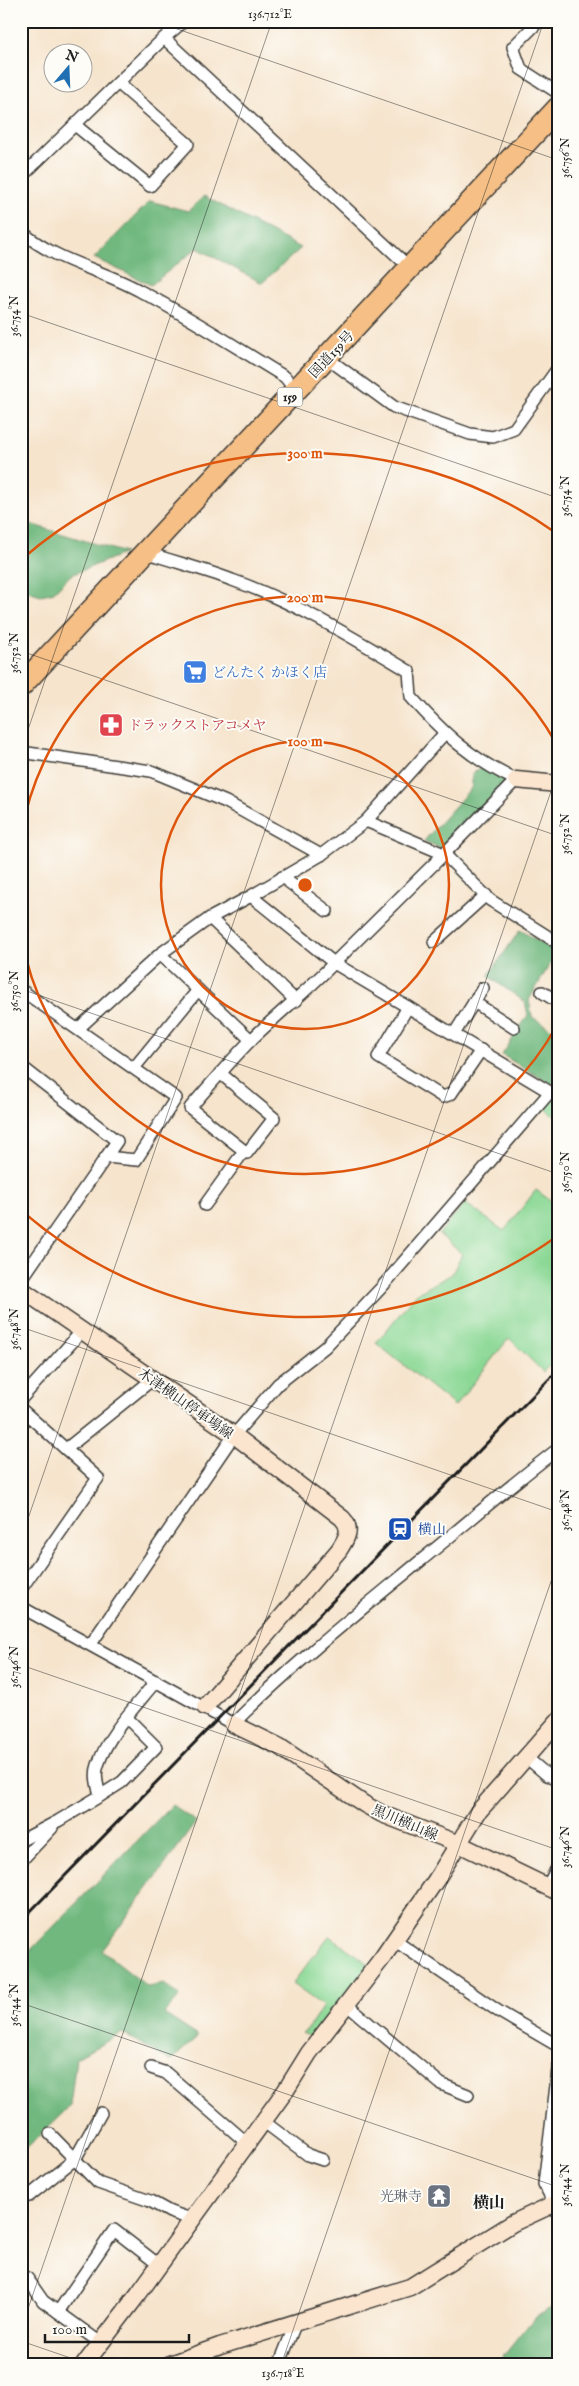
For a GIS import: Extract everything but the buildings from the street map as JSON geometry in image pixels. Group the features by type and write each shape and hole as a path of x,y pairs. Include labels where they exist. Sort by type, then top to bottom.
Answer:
{"highway":[{"name":"国道159号","path":"21,686 556,113"}],"street":[{"path":"21,177 164,38 184,21"},
{"path":"539,21 513,47 521,68 558,92"},
{"path":"164,38 410,268"},
{"path":"75,125 150,186 188,144 118,83"},
{"path":"21,231 34,242 62,258 139,290 285,377 296,391"},
{"path":"327,358 394,407 470,434 493,437 514,429 558,368"},
{"path":"145,552 233,580 328,623 409,671 410,698 444,734 491,768 516,780 558,784"},
{"path":"79,1028 160,954 210,918 321,855 366,821 444,734"},
{"path":"21,752 151,771 226,802 321,855"},
{"path":"190,1108 251,1040 296,1001 516,780"},
{"path":"366,821 444,854 486,896 558,943"},
{"path":"282,877 327,911"},
{"path":"91,1644 234,1435 278,1384 325,1347 381,1288 554,1088 481,1050 334,963 251,896"},
{"path":"434,942 486,896"},
{"path":"210,918 296,1001"},
{"path":"160,954 251,1040"},
{"path":"454,1034 483,988"},
{"path":"21,990 79,1028 190,1108 247,1153 274,1118 220,1073"},
{"path":"134,1068 198,990"},
{"path":"542,992 558,1002"},
{"path":"474,1002 514,1028"},
{"path":"408,1007 378,1057 443,1097 451,1094 481,1050"},
{"path":"21,1066 117,1141 21,1280"},
{"path":"106,1158 136,1160 176,1098"},
{"path":"205,1205 244,1151"},
{"name":"木津横山停車場線","path":"21,1289 234,1435 346,1522 348,1535 339,1550 205,1706"},
{"path":"21,1399 82,1331"},
{"path":"66,1449 153,1379"},
{"path":"21,1409 98,1478 21,1589"},
{"path":"21,1607 205,1706 234,1724 273,1684 316,1647 500,1493 558,1449"},
{"path":"100,1796 96,1778 97,1766 108,1745 156,1681"},
{"path":"21,1837 24,1839 58,1821 122,1782 156,1747 127,1718"},
{"path":"84,2365 102,2344 286,2090 309,2052 394,1940 436,1880 478,1812 558,1721"},
{"name":"黒川横山線","path":"234,1724 280,1747 364,1804 382,1814 459,1844 553,1890"},
{"path":"526,1757 547,1775 558,1780"},
{"path":"21,1861 58,1821"},
{"path":"553,1890 558,1866"},
{"path":"394,1940 498,2012 558,2046"},
{"path":"346,2004 441,2084 468,2095"},
{"path":"151,2068 166,2073 247,2143"},
{"path":"167,2365 296,2322 410,2287 513,2223 556,2203 544,2184 558,2069"},
{"path":"29,2196 75,2159 101,2113"},
{"path":"263,2121 308,2155 323,2160"},
{"path":"50,2134 98,2183 150,2201 170,2212 188,2218 184,2229"},
{"path":"58,2312 114,2230 159,2265"},
{"path":"27,2278 43,2301 102,2344"},
{"path":"279,2365 296,2322"}],"green space":[{"path":"204,196 301,248 262,283 197,248 151,285 94,258 150,201 188,211"},
{"path":"30,524 125,553 71,575 54,592 41,595 21,589 21,545"},
{"path":"482,767 510,781 445,850 424,841 472,787 472,774"},
{"path":"520,930 557,952 529,1000 532,1017 558,1033 558,1078 552,1085 502,1055 528,1015 525,1002 488,976"},
{"path":"552,1098 558,1102 558,1119 545,1108"},
{"path":"536,1190 558,1206 558,1357 543,1372 509,1338 455,1406 376,1343 416,1294 452,1274 462,1254 439,1234 465,1203 504,1231"},
{"path":"172,1805 196,1822 102,1951 148,1987 164,1984 180,1996 164,2014 198,2036 171,2061 122,2033 76,2058 70,2106 21,2153 21,1960"},
{"path":"329,1936 369,1964 315,2038 302,2033 309,2028 323,2006 292,1984"},
{"path":"558,2304 558,2365 496,2365 535,2317"}],"railway":[{"path":"21,1921 558,1370"}],"place":[{"name":"どんたく かほく店","path":"195,672"},
{"name":"ドラックストアコメヤ","path":"111,725"},
{"name":"横山","path":"400,1529"},
{"name":"光琳寺","path":"439,2196"}],"district":[{"name":"横山","path":"489,2202"}]}
